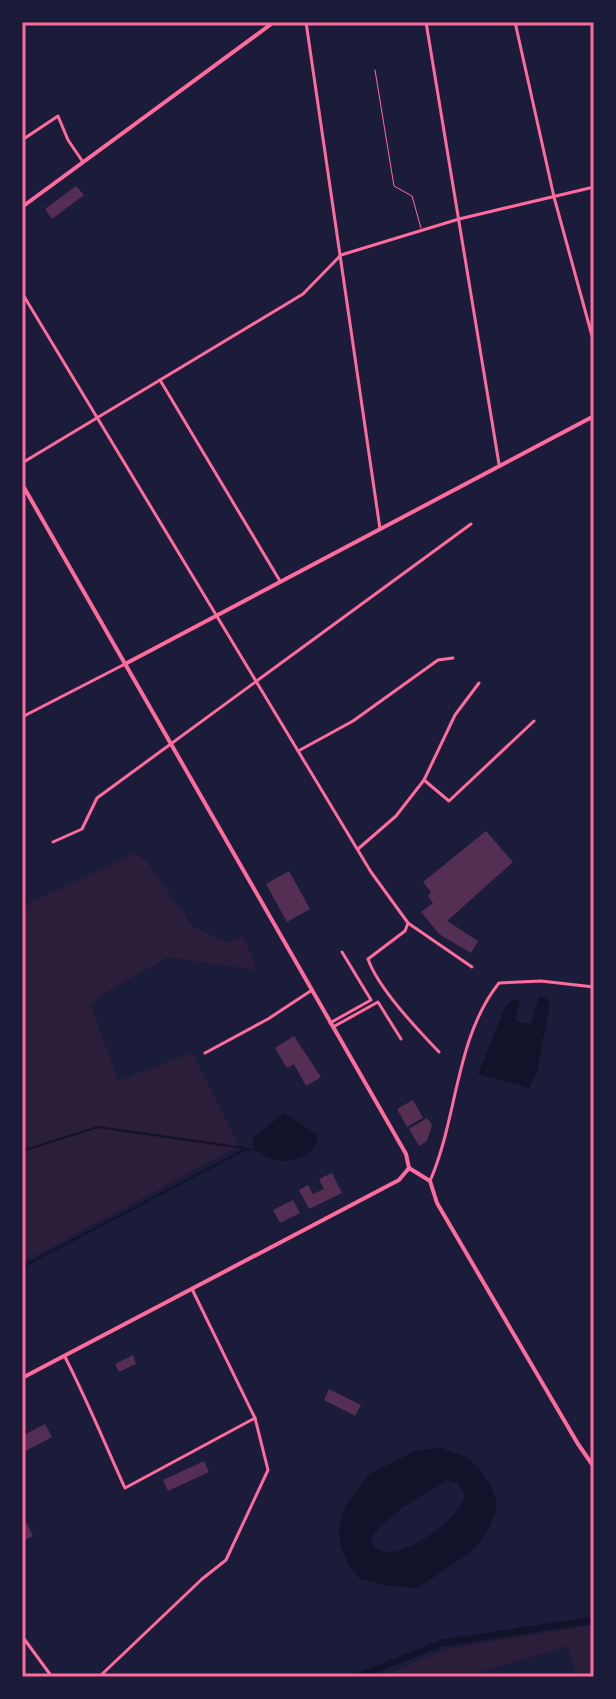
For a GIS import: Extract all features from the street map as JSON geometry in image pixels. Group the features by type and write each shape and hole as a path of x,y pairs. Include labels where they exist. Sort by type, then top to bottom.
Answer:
{"main road":[{"path":"22,207 274,22"},
{"path":"125,664 594,416"},
{"path":"22,484 406,1154 409,1168 430,1181 437,1203 594,1467"},
{"path":"22,1378 399,1180 409,1168"}],"street":[{"path":"306,22 380,529"},
{"path":"426,22 499,464"},
{"path":"515,22 554,197 594,343"},
{"path":"22,140 58,116 68,140 83,162"},
{"path":"22,463 303,294 341,255 459,219 594,187"},
{"path":"22,293 358,849 408,923 472,967"},
{"path":"160,380 280,581"},
{"path":"53,842 82,829 97,798 471,524"},
{"path":"300,750 353,721 438,660 453,658"},
{"path":"22,717 125,664"},
{"path":"358,849 396,816 424,780 455,715 479,683"},
{"path":"424,780 449,801 534,721"},
{"path":"408,923 405,931 368,959 371,968 395,1000 439,1052"},
{"path":"332,1025 371,1000 342,952"},
{"path":"430,1181 464,1059 485,1001 499,983 541,981 594,987"},
{"path":"205,1053 268,1019 312,990"},
{"path":"332,1025 378,1002 401,1039"},
{"path":"99,1677 226,1560 268,1470 255,1418 192,1289"},
{"path":"64,1356 91,1407 99,1433 125,1488 255,1418"},
{"path":"22,1636 52,1677"}],"lane":[{"path":"375,70 394,186 412,196 422,231"}],"shaded area":[{"path":"135,853 147,862 192,926 227,943 242,936 254,960 254,970 168,957 103,994 91,1005 118,1081 192,1053 240,1148 229,1151 22,1263 22,907"},
{"path":"539,997 546,997 550,1004 537,1072 529,1088 478,1074 505,1007 512,1000 520,1001 515,1017 517,1022 531,1024"},
{"path":"284,1113 316,1134 318,1139 306,1155 287,1161 267,1157 252,1144 253,1138"},
{"path":"439,1447 468,1458 490,1485 496,1498 496,1512 487,1532 473,1550 418,1588 360,1579 350,1568 341,1547 339,1528 345,1506 369,1474 413,1452","holes":["448,1480 457,1483 465,1494 462,1503 456,1513 436,1531 402,1550 387,1552 374,1547 371,1538 397,1512"]},
{"path":"594,1625 594,1677 578,1677 567,1646 464,1677 381,1677 446,1649"}],"building":[{"path":"76,186 84,195 52,219 45,209"},
{"path":"486,831 513,862 447,921 478,941 471,953 439,934 421,912 433,903 428,896 431,892 423,882"},
{"path":"289,871 310,909 287,922 266,884"},
{"path":"294,1036 321,1077 306,1086 294,1064 287,1068 275,1048"},
{"path":"413,1100 423,1118 407,1127 397,1109"},
{"path":"427,1118 432,1125 427,1141 419,1146 409,1129"},
{"path":"332,1173 342,1193 309,1209 299,1190 308,1185 313,1194 324,1189 319,1179"},
{"path":"293,1200 300,1213 280,1223 273,1210"},
{"path":"133,1355 136,1364 119,1372 115,1364"},
{"path":"329,1389 361,1405 355,1416 324,1400"},
{"path":"45,1424 52,1437 22,1453 22,1436"},
{"path":"204,1461 209,1472 168,1491 163,1480"},
{"path":"22,1514 33,1536 22,1541"}],"waterway":[{"path":"22,1151 98,1127 244,1148"},
{"path":"22,1267 246,1149 256,1150"},
{"path":"357,1677 442,1643 594,1620"}]}
